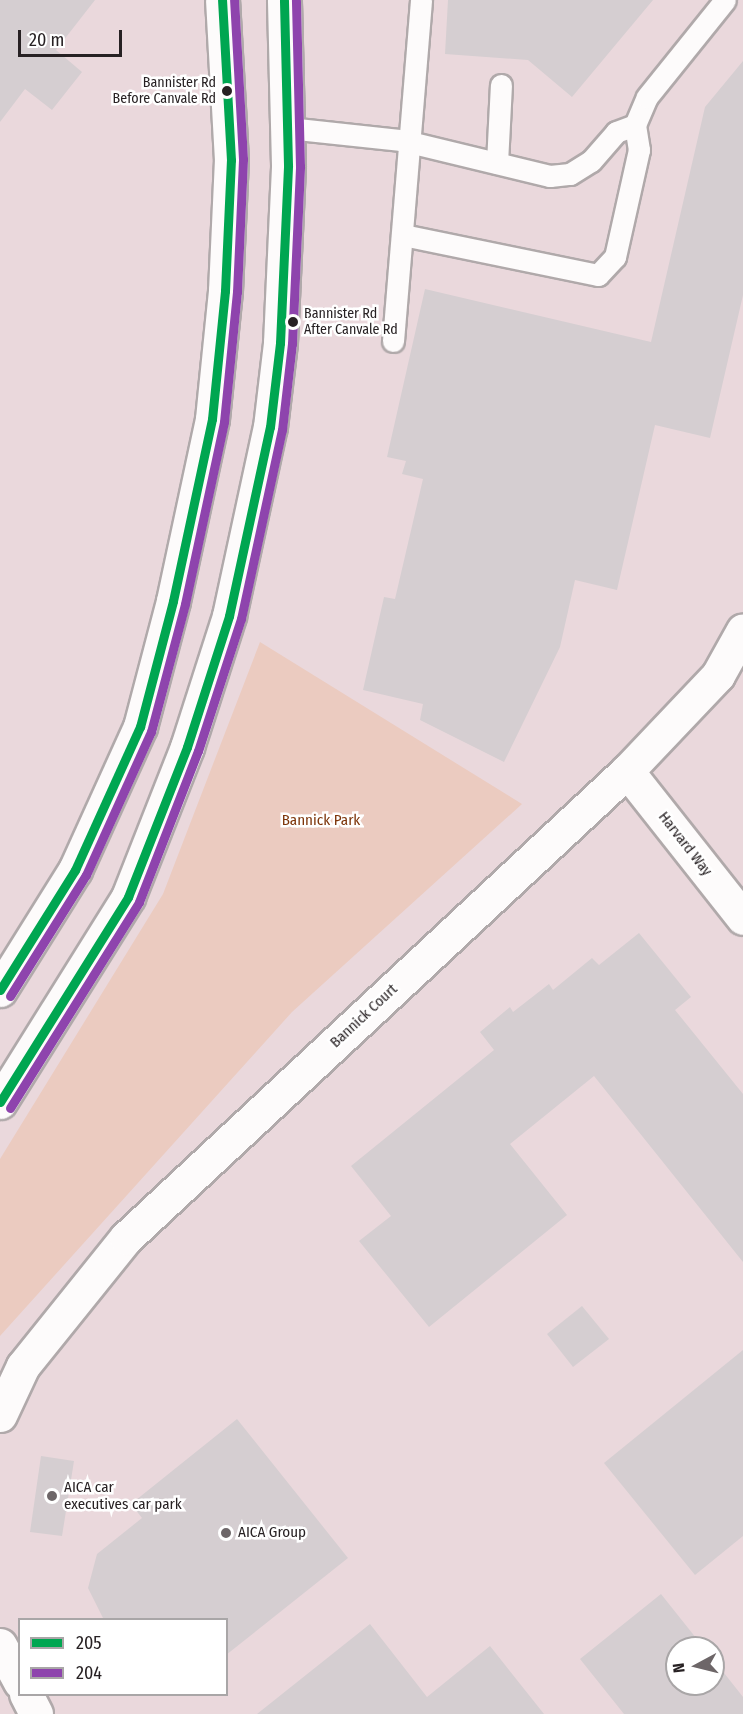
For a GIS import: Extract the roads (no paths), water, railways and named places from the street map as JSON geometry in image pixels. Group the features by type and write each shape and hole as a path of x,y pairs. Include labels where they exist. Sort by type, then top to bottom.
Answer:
{"main road":[{"path":"0,990 75,870 131,747 173,601 212,419 225,291 231,160 222,0"},
{"path":"0,1102 128,897 187,747 229,616 270,427 285,251 288,128 284,0"},
{"name":"Bannick Court","path":"0,1415 23,1366 126,1238 627,771 718,675 743,630"},
{"name":"Harvard Way","path":"627,771 743,918"},
{"path":"0,1645 18,1679"},
{"path":"27,1696 36,1714"}],"lane":[{"path":"393,340 412,143 421,0"},
{"path":"403,235 598,275 615,257 639,150 635,125 647,97 725,0"},
{"path":"497,163 501,85"},
{"path":"288,128 412,143 550,176 570,174 616,132 635,125"}],"place":[{"name":"Bannister Rd Before Canvale Rd","path":"227,91"},
{"name":"Bannister Rd After Canvale Rd","path":"293,322"},
{"name":"AICA car executives car park","path":"52,1496"},
{"name":"AICA Group","path":"226,1533"}],"park label":[{"name":"Bannick Park","path":"321,821"}]}
